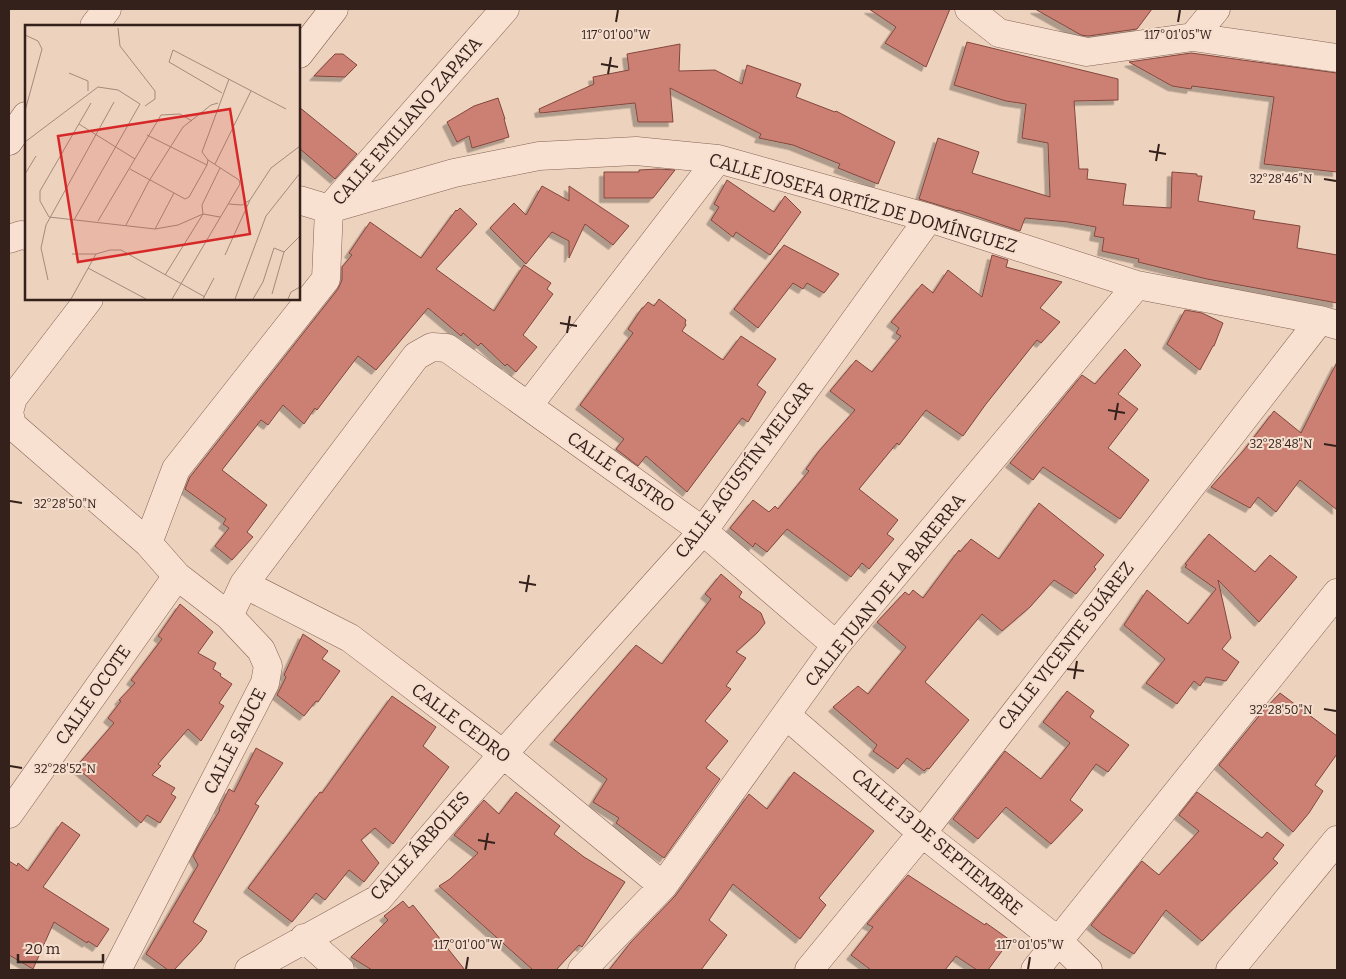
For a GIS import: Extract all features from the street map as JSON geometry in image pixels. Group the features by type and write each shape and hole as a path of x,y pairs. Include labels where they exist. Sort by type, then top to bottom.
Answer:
{"street":[{"path":"95,25 107,9"},
{"path":"300,53 334,9"},
{"name":"CALLE EMILIANO ZAPATA","path":"148,543 176,469 326,279 329,209 505,9"},
{"path":"969,9 999,33 1087,52 1193,37 1337,58"},
{"path":"1193,37 1216,9"},
{"path":"9,141 25,117"},
{"name":"CALLE JOSEFA ORTÍZ DE DOMÍNGUEZ","path":"329,209 454,173 539,156 636,151 718,159 929,218 1137,285 1329,322"},
{"path":"528,406 718,159"},
{"path":"300,200 329,209"},
{"name":"CALLE AGUSTÍN MELGAR","path":"503,754 703,531 929,218"},
{"path":"9,240 25,236"},
{"name":"CALLE JUAN DE LA BARERRA","path":"582,970 663,886 836,645 1137,285"},
{"path":"88,300 13,398 9,412 12,425 148,543 178,576 228,616 244,584"},
{"name":"CALLE VICENTE SUÁREZ","path":"809,970 922,833 1329,322"},
{"name":"CALLE CASTRO","path":"244,584 416,356 432,347 447,348 703,531 836,645"},
{"name":"CALLE OCOTE","path":"9,814 178,576"},
{"name":"CALLE CEDRO","path":"244,584 350,638 503,754 663,886"},
{"path":"1035,970 1337,593"},
{"name":"CALLE SAUCE","path":"117,970 265,683 268,666 261,650 228,616"},
{"name":"CALLE 13 DE SEPTIEMBRE","path":"786,715 922,833 1058,941 1088,970"},
{"name":"CALLE ÁRBOLES","path":"249,970 304,938 378,899 503,754"},
{"path":"1230,970 1337,840"},
{"path":"304,938 340,970"}],"building":[{"path":"869,9 950,9 926,67 885,43 896,27"},
{"path":"1035,9 1152,9 1137,29 1088,36 1081,35"},
{"path":"967,42 1118,79 1118,100 1074,101 1079,169 1088,169 1087,179 1126,184 1123,205 1171,208 1172,172 1202,176 1198,201 1255,211 1253,219 1300,226 1297,248 1337,255 1337,303 1207,279 1138,262 1139,259 1102,251 1104,238 1094,236 1096,227 1025,218 1020,231 919,199 938,138 979,152 972,173 1050,197 1048,143 1022,138 1026,104 1006,101 954,85"},
{"path":"680,44 679,71 715,70 742,84 747,65 801,84 796,97 836,111 895,142 878,184 838,168 840,164 793,145 759,138 761,134 670,88 673,122 638,122 635,103 540,113 539,109 594,84 593,77 629,70 627,54"},
{"path":"1191,53 1337,73 1337,172 1264,164 1274,97 1192,86 1191,89 1172,86 1129,62"},
{"path":"335,54 343,54 357,65 345,77 314,76"},
{"path":"498,98 509,137 472,148 469,136 457,142 447,122 474,106"},
{"path":"300,108 357,154 335,179 300,149"},
{"path":"639,170 675,170 653,198 604,198 604,172 639,172"},
{"path":"727,180 774,212 785,196 801,212 770,255 736,232 733,237 711,220 719,207 714,204"},
{"path":"542,186 569,201 569,186 629,226 613,245 585,224 569,258 569,241 552,232 526,264 490,228 514,203 526,215"},
{"path":"460,208 477,224 436,269 494,311 524,265 551,283 547,289 553,294 523,335 537,347 516,372 507,364 505,366 481,343 478,346 463,333 461,336 428,308 376,370 358,356 304,424 283,405 268,425 261,420 222,470 267,505 247,532 253,537 232,560 215,546 229,528 223,524 226,519 185,489 190,477 338,289 342,280 342,267 352,255 349,253 370,222 421,258 456,210"},
{"path":"784,245 839,274 824,293 807,283 803,289 793,283 758,328 734,309"},
{"path":"992,255 1008,260 1006,267 1062,282 1040,308 1060,322 1041,343 1037,340 963,436 926,410 899,445 897,443 859,489 898,520 887,534 894,539 869,569 862,563 851,577 787,529 767,552 755,543 753,547 730,528 753,500 769,512 775,506 778,509 809,471 806,469 819,451 855,410 830,391 856,360 872,372 901,336 896,333 899,328 891,322 922,284 933,293 948,270 982,297"},
{"path":"659,299 686,320 686,325 682,331 723,360 741,336 776,359 757,385 766,392 748,422 742,418 687,492 646,456 638,466 616,449 624,439 580,405 633,333 628,329 642,308 648,302 654,306"},
{"path":"1185,310 1202,313 1223,323 1214,346 1200,370 1167,344"},
{"path":"1125,349 1141,365 1118,394 1138,409 1108,448 1149,480 1120,519 1043,467 1033,480 1010,463 1082,375 1095,384"},
{"path":"1337,362 1337,510 1300,480 1276,512 1258,497 1250,508 1211,487 1244,450 1274,411 1301,433"},
{"path":"1039,503 1104,555 1094,567 1096,569 1076,594 1054,580 1030,607 1002,631 982,614 925,682 969,720 929,769 927,768 924,771 907,758 898,769 873,751 877,745 833,707 858,686 868,694 906,647 877,622 905,592 909,595 913,590 923,598 959,550 960,552 971,539 999,559"},
{"path":"1209,534 1255,572 1270,555 1297,577 1259,622 1218,580 1231,638 1222,649 1239,662 1226,681 1206,677 1200,686 1194,681 1177,704 1146,683 1165,659 1124,625 1147,590 1188,624 1216,589 1185,567 1187,565 1185,564"},
{"path":"721,574 742,592 739,597 761,613 765,623 736,652 746,658 726,686 731,689 705,721 728,741 706,768 720,779 664,858 616,823 619,818 593,802 607,779 554,740 636,645 662,664 711,599 705,594"},
{"path":"180,604 213,632 198,653 216,663 213,669 232,684 219,703 224,706 201,741 188,729 158,764 161,766 152,775 175,788 171,794 176,797 160,823 147,815 141,823 76,767 114,723 108,718 121,701 119,700 135,683 131,680 162,639 158,636"},
{"path":"303,634 328,651 322,659 340,671 318,702 316,701 304,716 277,695"},
{"path":"1067,691 1094,711 1090,717 1129,745 1108,772 1096,764 1070,800 1083,810 1051,844 1006,807 978,839 953,819 1005,751 1041,779 1070,743 1043,722"},
{"path":"1280,693 1337,736 1337,754 1315,785 1323,791 1309,813 1293,832 1219,765"},
{"path":"392,696 436,727 423,746 449,767 393,844 375,828 361,840 379,863 364,882 349,870 325,900 316,893 292,922 248,888 320,792 322,793"},
{"path":"256,748 283,763 255,804 259,806 193,922 207,931 201,941 174,970 168,970 146,954 198,865 193,856 220,810 229,789 234,792"},
{"path":"794,772 874,831 819,898 826,905 800,939 733,884 709,920 727,935 701,970 609,970 631,942 676,895 749,794 767,809"},
{"path":"516,792 560,826 554,834 584,857 625,882 582,947 579,945 556,970 533,970 439,886 450,879 478,853 454,835 484,800 499,814"},
{"path":"1197,792 1262,838 1267,832 1284,845 1273,859 1278,863 1202,941 1166,910 1134,954 1091,925 1142,861 1159,875 1199,831 1179,815"},
{"path":"62,822 80,835 43,887 109,929 97,947 88,941 87,943 54,922 33,969 9,955 9,861 17,866 18,863 28,871"},
{"path":"908,875 1010,940 988,970 977,970 956,956 945,970 871,970 851,955 873,927 867,924"},
{"path":"403,901 409,908 413,905 465,970 372,970 351,957 388,920 384,916"}]}
